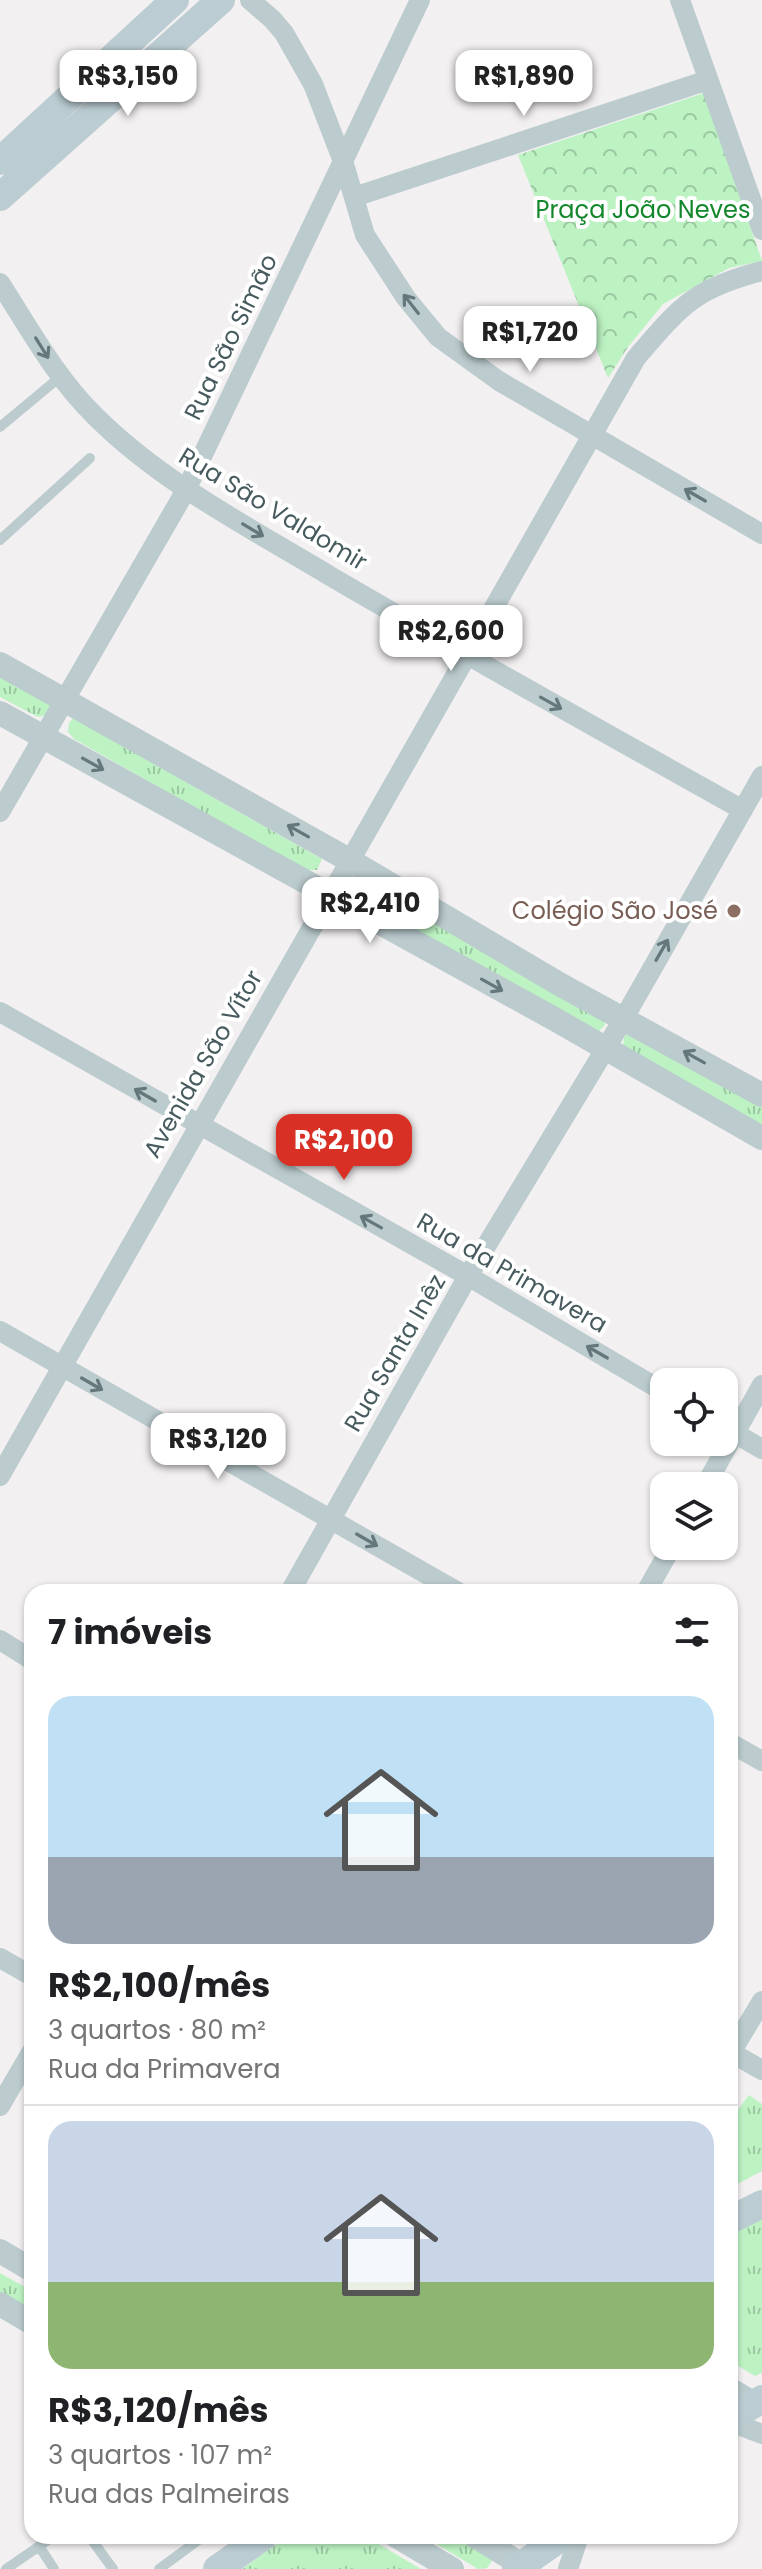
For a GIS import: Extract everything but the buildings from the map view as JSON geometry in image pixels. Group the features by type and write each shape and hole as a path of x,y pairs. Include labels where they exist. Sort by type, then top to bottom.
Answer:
{"main road":[{"path":"0,161 175,0"},
{"path":"0,197 221,0"},
{"path":"738,2216 762,2204"},
{"path":"738,2414 758,2400"},
{"path":"217,2569 253,2544"},
{"path":"522,2568 553,2544"}],"street":[{"path":"250,0 284,33 307,72 344,164 365,235 406,298 438,337 499,381 762,534"},
{"name":"Rua São Simão","path":"0,812 186,490 420,0"},
{"path":"680,0 762,230"},
{"path":"354,197 708,80"},
{"name":"Avenida São Vítor","path":"0,1476 636,358 680,308 727,280 762,271"},
{"name":"Rua São Valdomir","path":"0,283 60,377 93,414 127,446 186,490 465,655 743,810"},
{"path":"0,664 349,860 561,985 762,1095"},
{"path":"0,713 762,1138"},
{"name":"Rua Santa Inêz","path":"294,1584 468,1276 624,1018 762,776"},
{"name":"Rua da Primavera","path":"0,1012 468,1276 650,1384"},
{"path":"0,1331 444,1584"},
{"path":"738,1418 762,1385"},
{"path":"738,1435 762,1449"},
{"path":"651,1584 664,1560"},
{"path":"0,1640 24,1655"},
{"path":"738,1748 762,1761"},
{"path":"0,1958 24,1972"},
{"path":"738,2040 762,2001"},
{"path":"738,2057 762,2070"},
{"path":"0,2106 24,2065"},
{"path":"0,2251 24,2265"},
{"path":"0,2304 24,2318"},
{"path":"738,2391 758,2400"},
{"path":"738,2424 762,2434"},
{"path":"410,2544 452,2569"},
{"path":"487,2544 522,2568"},
{"path":"568,2569 576,2544"}],"lane":[{"path":"0,427 60,377"},
{"path":"0,540 90,458"},
{"path":"6,2569 42,2544"},
{"path":"95,2544 113,2569"},
{"path":"159,2569 193,2544"},
{"path":"39,2546 54,2569"}],"green space":[{"name":"Praça João Neves","path":"704,93 762,261 729,268 663,304 628,347 608,378 518,155"},
{"path":"0,670 52,701 47,715 38,717 0,697"},
{"path":"73,718 322,859 317,870 308,870 287,860 74,739 68,732"},
{"path":"361,876 603,1016 605,1025 599,1031 349,896 350,884"},
{"path":"628,1032 762,1106 762,1133 623,1046"},
{"path":"749,2095 762,2104 762,2171 738,2184 738,2109"},
{"path":"762,2216 762,2373 755,2376 738,2366 738,2227"},
{"path":"0,2273 24,2286 24,2309 0,2295"},
{"path":"277,2544 379,2544 421,2569 242,2569"},
{"path":"436,2544 480,2545 492,2561 487,2568 478,2569"}],"place":[{"name":"Colégio São José","path":"734,911"}]}
